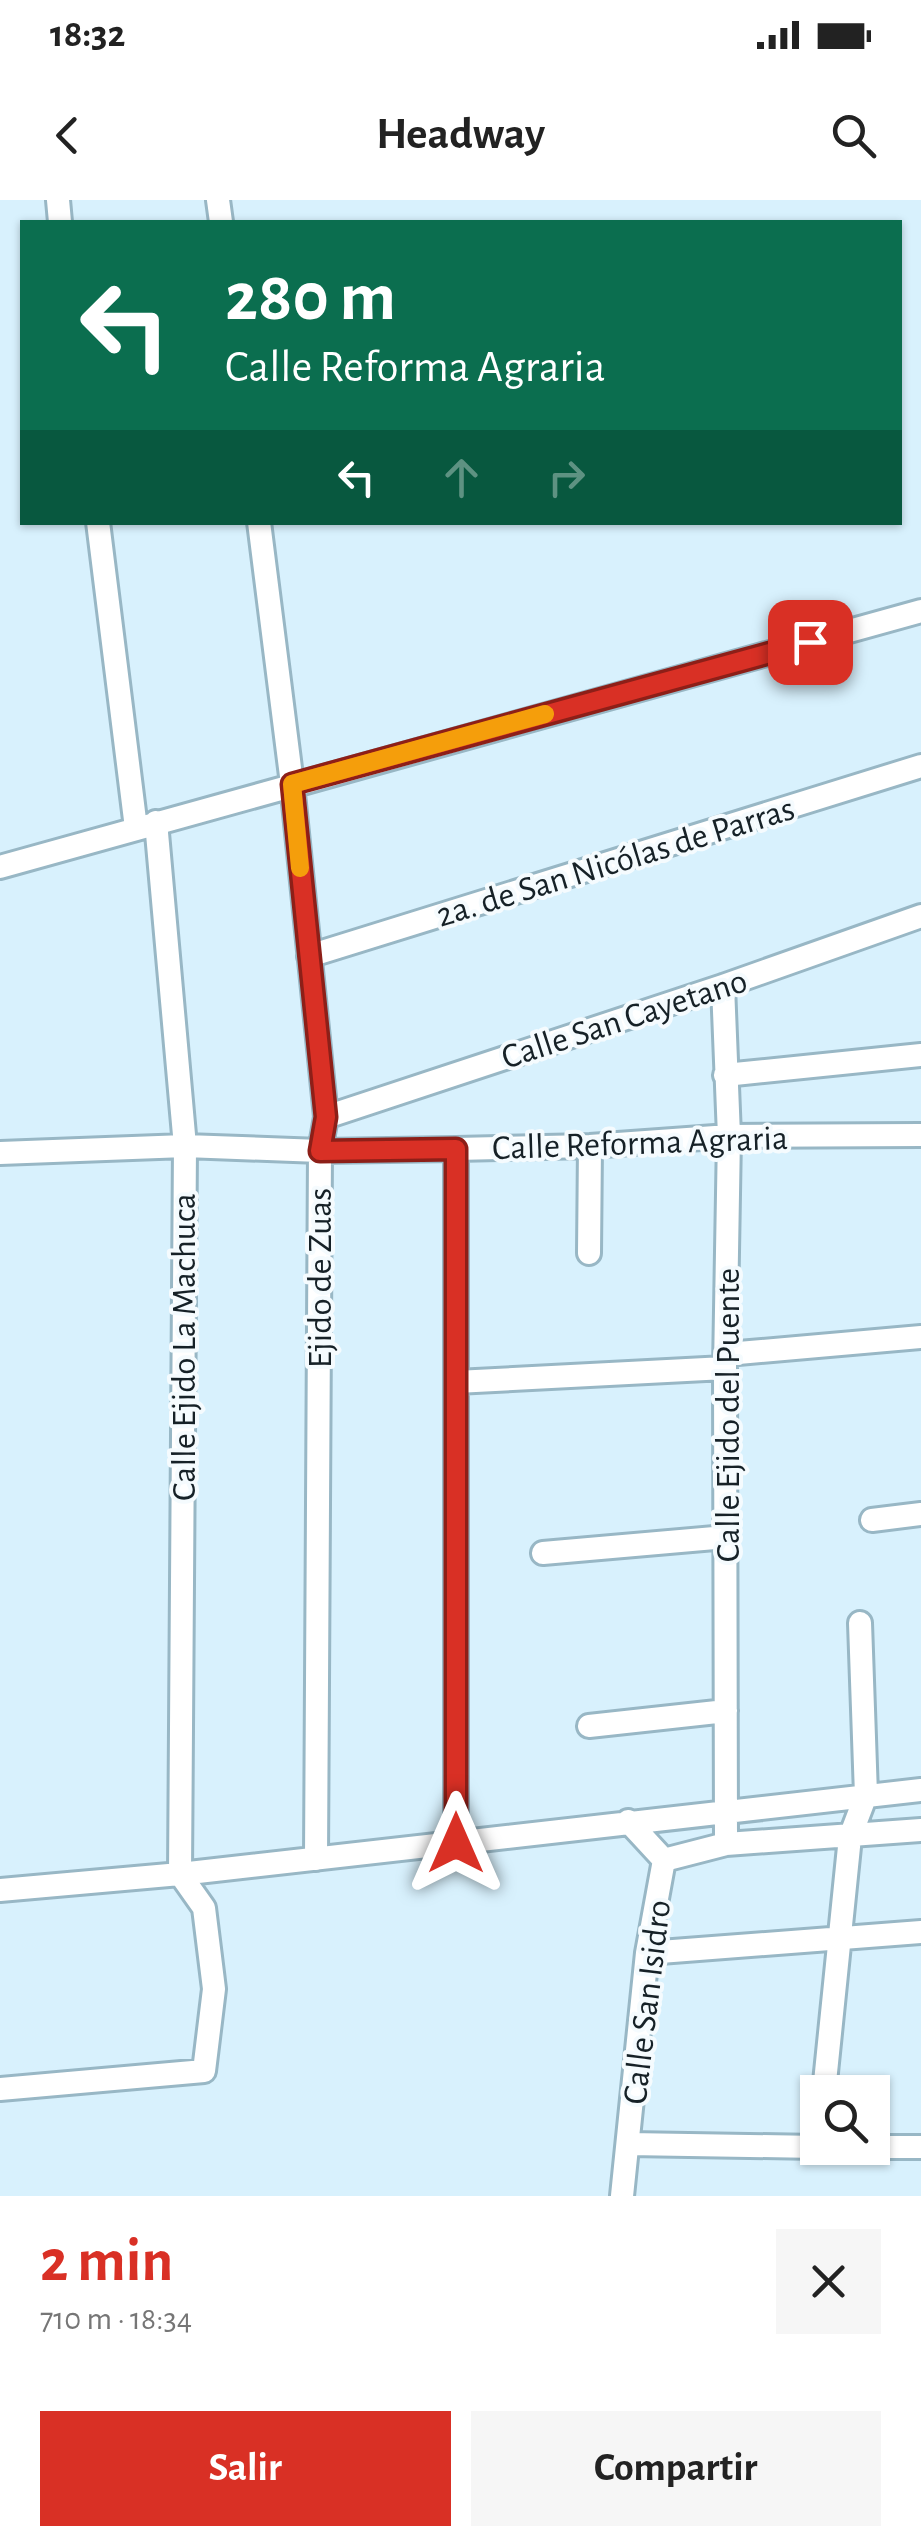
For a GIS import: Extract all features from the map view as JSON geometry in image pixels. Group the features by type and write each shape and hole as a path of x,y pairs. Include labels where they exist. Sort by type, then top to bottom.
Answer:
{"street":[{"name":"Calle Ejido La Machuca","path":"98,525 146,825 185,1146 180,1874"},
{"name":"Ejido de Zuas","path":"259,525 292,784 326,1117 320,1151 316,1858"},
{"path":"0,867 921,611"},
{"name":"2a. de San Nicólas de Parras","path":"309,956 921,766"},
{"name":"Calle San Cayetano","path":"326,1117 921,916"},
{"name":"Calle Ejido del Puente","path":"723,986 728,1136 726,1844"},
{"path":"726,1075 921,1055"},
{"name":"Calle Reforma Agraria","path":"0,1152 185,1146 320,1151 456,1149 590,1146 728,1136 921,1135"},
{"path":"589,1252 590,1146"},
{"path":"456,1149 456,1843"},
{"path":"456,1382 726,1361 921,1337"},
{"path":"872,1520 921,1514"},
{"path":"544,1553 726,1536"},
{"path":"826,2075 850,1838 866,1795 860,1623"},
{"path":"589,1726 726,1712"},
{"path":"0,1890 180,1874 921,1790"},
{"path":"628,1821 664,1860 726,1844 921,1830"},
{"name":"Calle San Isidro","path":"622,2196 648,1953 664,1860"},
{"path":"0,2089 204,2071 214,1989 204,1908 180,1874"},
{"path":"648,1953 921,1932"},
{"path":"629,2144 800,2147"},
{"path":"890,2147 921,2147"}],"slow traffic":[{"path":"300,868 292,784 545,714"}],"route":[{"path":"456,1843 456,1149 320,1151 326,1117 292,784 810,642"}]}
